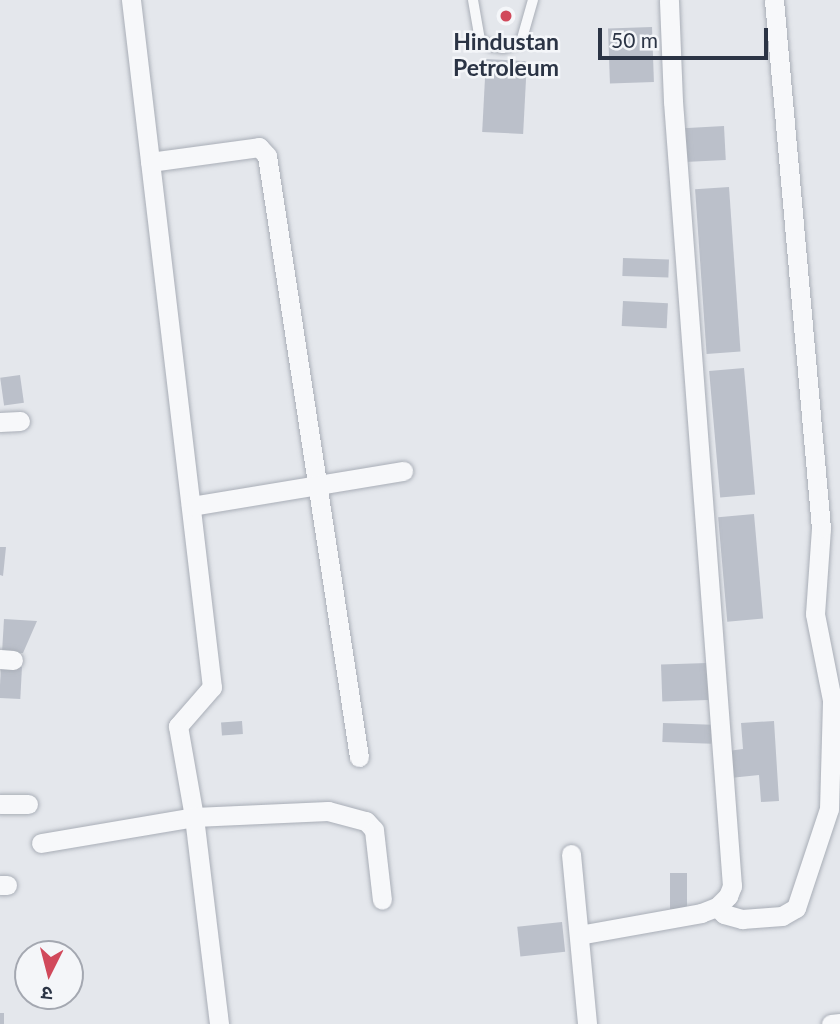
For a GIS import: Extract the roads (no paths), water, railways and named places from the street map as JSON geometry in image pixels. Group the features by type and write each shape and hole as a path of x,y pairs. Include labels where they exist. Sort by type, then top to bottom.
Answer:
{"street":[{"path":"131,0 212,687 178,726 194,817 219,1024"},
{"path":"579,935 701,913 717,907 728,896 732,886 675,128 669,0"},
{"path":"717,907 724,914 742,919 782,916 796,908 829,809 832,700 816,614 821,528 774,0"},
{"path":"150,162 259,147 265,150 359,757"},
{"path":"191,506 403,471"},
{"path":"0,804 28,804"},
{"path":"41,843 194,817 328,811 366,821 374,830 382,900"},
{"path":"571,854 587,1024"},
{"path":"831,1024 840,1023"}],"lane":[{"path":"473,0 480,40 503,48 521,42 533,0"}],"place":[{"name":"Hindustan Petroleum","path":"506,16"}]}
